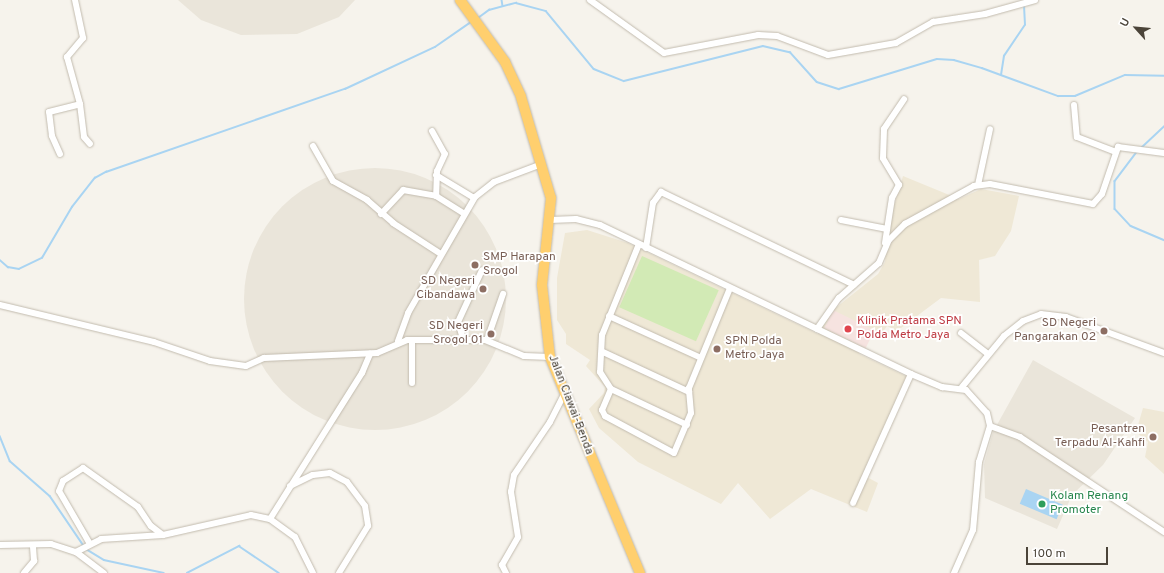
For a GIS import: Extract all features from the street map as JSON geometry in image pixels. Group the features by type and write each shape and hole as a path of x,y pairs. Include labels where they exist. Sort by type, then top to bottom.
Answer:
{"highway":[{"name":"Jalan Ciawai-Benda","path":"465,3 514,77 542,164 551,198 550,220 542,285 550,357 564,394 640,573"}],"street":[{"path":"75,0 83,38 67,57 80,104 83,133 90,144"},
{"path":"590,0 664,54 758,35 777,36 828,55 896,43 933,22 985,14 1035,0"},
{"path":"817,329 833,304 879,264 884,249 892,198 899,186 882,158 884,129 904,99"},
{"path":"60,154 52,136 49,112 80,104"},
{"path":"1074,105 1077,137 1114,151 1122,147 1164,153"},
{"path":"978,185 990,129"},
{"path":"432,132 445,154 436,175 436,196"},
{"path":"312,146 333,181 367,200 381,214 441,254"},
{"path":"884,249 910,220 978,185 990,184 1093,204 1102,194 1114,151"},
{"path":"398,341 403,323 463,213 474,198 494,182 542,164"},
{"path":"436,175 474,198"},
{"path":"381,214 401,190 436,196 463,213"},
{"path":"646,248 653,203 661,192 854,285"},
{"path":"550,220 592,222 911,374 942,387 962,387 987,413 990,426 978,462 973,530 954,573"},
{"path":"841,220 887,229"},
{"path":"639,244 602,335 603,352 600,372 611,389 687,425"},
{"path":"463,339 458,322 482,270"},
{"path":"611,389 602,410 605,416 674,453 687,425 692,404 689,392 701,358 730,288"},
{"path":"487,340 503,294"},
{"path":"0,305 154,342 219,362 250,366 264,358 370,354 398,341 412,340 487,340 524,356 550,357"},
{"path":"962,387 988,354 1014,327 1048,313 1127,337 1164,353"},
{"path":"609,316 701,358"},
{"path":"961,333 988,354"},
{"path":"412,340 412,383"},
{"path":"603,352 689,392"},
{"path":"270,519 367,365 370,354"},
{"path":"853,503 911,374"},
{"path":"506,573 502,565 518,537 511,492 514,475 550,422 564,394"},
{"path":"990,426 1020,437 1164,532"},
{"path":"89,545 59,491 63,481 83,468 138,507 151,526 163,535"},
{"path":"290,486 313,475 330,473 347,482 365,506 368,526 339,573"},
{"path":"78,552 101,539 163,535 247,515 270,519 295,537 313,573"},
{"path":"0,545 50,544 78,552 104,573"},
{"path":"24,573 34,561 33,545"}],"shaded area":[{"path":"178,0 355,0 339,17 297,34 241,35 201,20"},
{"path":"362,168 388,168 413,173 437,183 458,197 468,206 477,216 491,237 501,261 506,286 506,312 501,337 491,361 477,382 468,392 458,401 437,415 413,425 388,430 362,430 337,425 313,415 292,401 273,382 259,361 249,337 244,312 244,286 249,261 259,237 273,216 292,197 313,183 337,173"},
{"name":"SPN Polda Metro Jaya","path":"903,176 959,199 981,189 1019,196 1011,231 995,256 979,260 980,302 941,298 897,331 887,326 882,333 874,330 859,354 910,378 865,476 878,483 867,512 811,489 770,519 738,483 721,504 638,462 599,428 589,409 604,393 605,387 586,366 590,360 566,344 566,334 557,320 557,278 565,233 587,230 628,243 818,334 833,310 878,274 885,262 889,222"},
{"name":"Klinik Pratama SPN Polda Metro Jaya","path":"833,310 874,330 866,348 824,328"},
{"path":"1033,360 1135,418 1103,465 1072,495 1057,529 985,498 984,464 993,432"},
{"name":"Pesantren Terpadu Al-Kahfi","path":"1143,408 1164,412 1164,474 1145,457 1148,442 1136,432"}],"green space":[{"path":"642,256 719,290 696,341 619,307"}],"water":[{"name":"Kolam Renang Promoter","path":"1026,489 1063,505 1057,519 1020,504"}],"waterway":[{"path":"502,0 503,6"},
{"path":"478,18 489,10 516,3 546,11 594,69 624,81 763,46 790,52 817,82 839,89 937,59 954,60 982,68 1058,96 1075,96 1125,75 1164,76"},
{"path":"1001,75 1004,56 1025,25 1024,6"},
{"path":"0,260 8,267 19,269 42,258 72,207 95,178 106,172 345,89 435,47 471,22"},
{"path":"1140,149 1164,127"},
{"path":"1138,151 1115,181 1115,209 1131,226 1164,240"},
{"path":"0,436 10,461 50,496 84,546"},
{"path":"187,573 239,546 279,573"},
{"path":"86,549 104,560 164,573"}],"place":[{"name":"SMP Harapan Srogol","path":"475,265"},
{"name":"SD Negeri Cibandawa","path":"483,289"},
{"name":"Klinik Pratama SPN Polda Metro Jaya","path":"848,329"},
{"name":"SD Negeri Pangarakan 02","path":"1104,331"},
{"name":"SD Negeri Srogol 01","path":"491,334"},
{"name":"SPN Polda Metro Jaya","path":"717,349"},
{"name":"Pesantren Terpadu Al-Kahfi","path":"1153,437"},
{"name":"Kolam Renang Promoter","path":"1042,504"}]}
